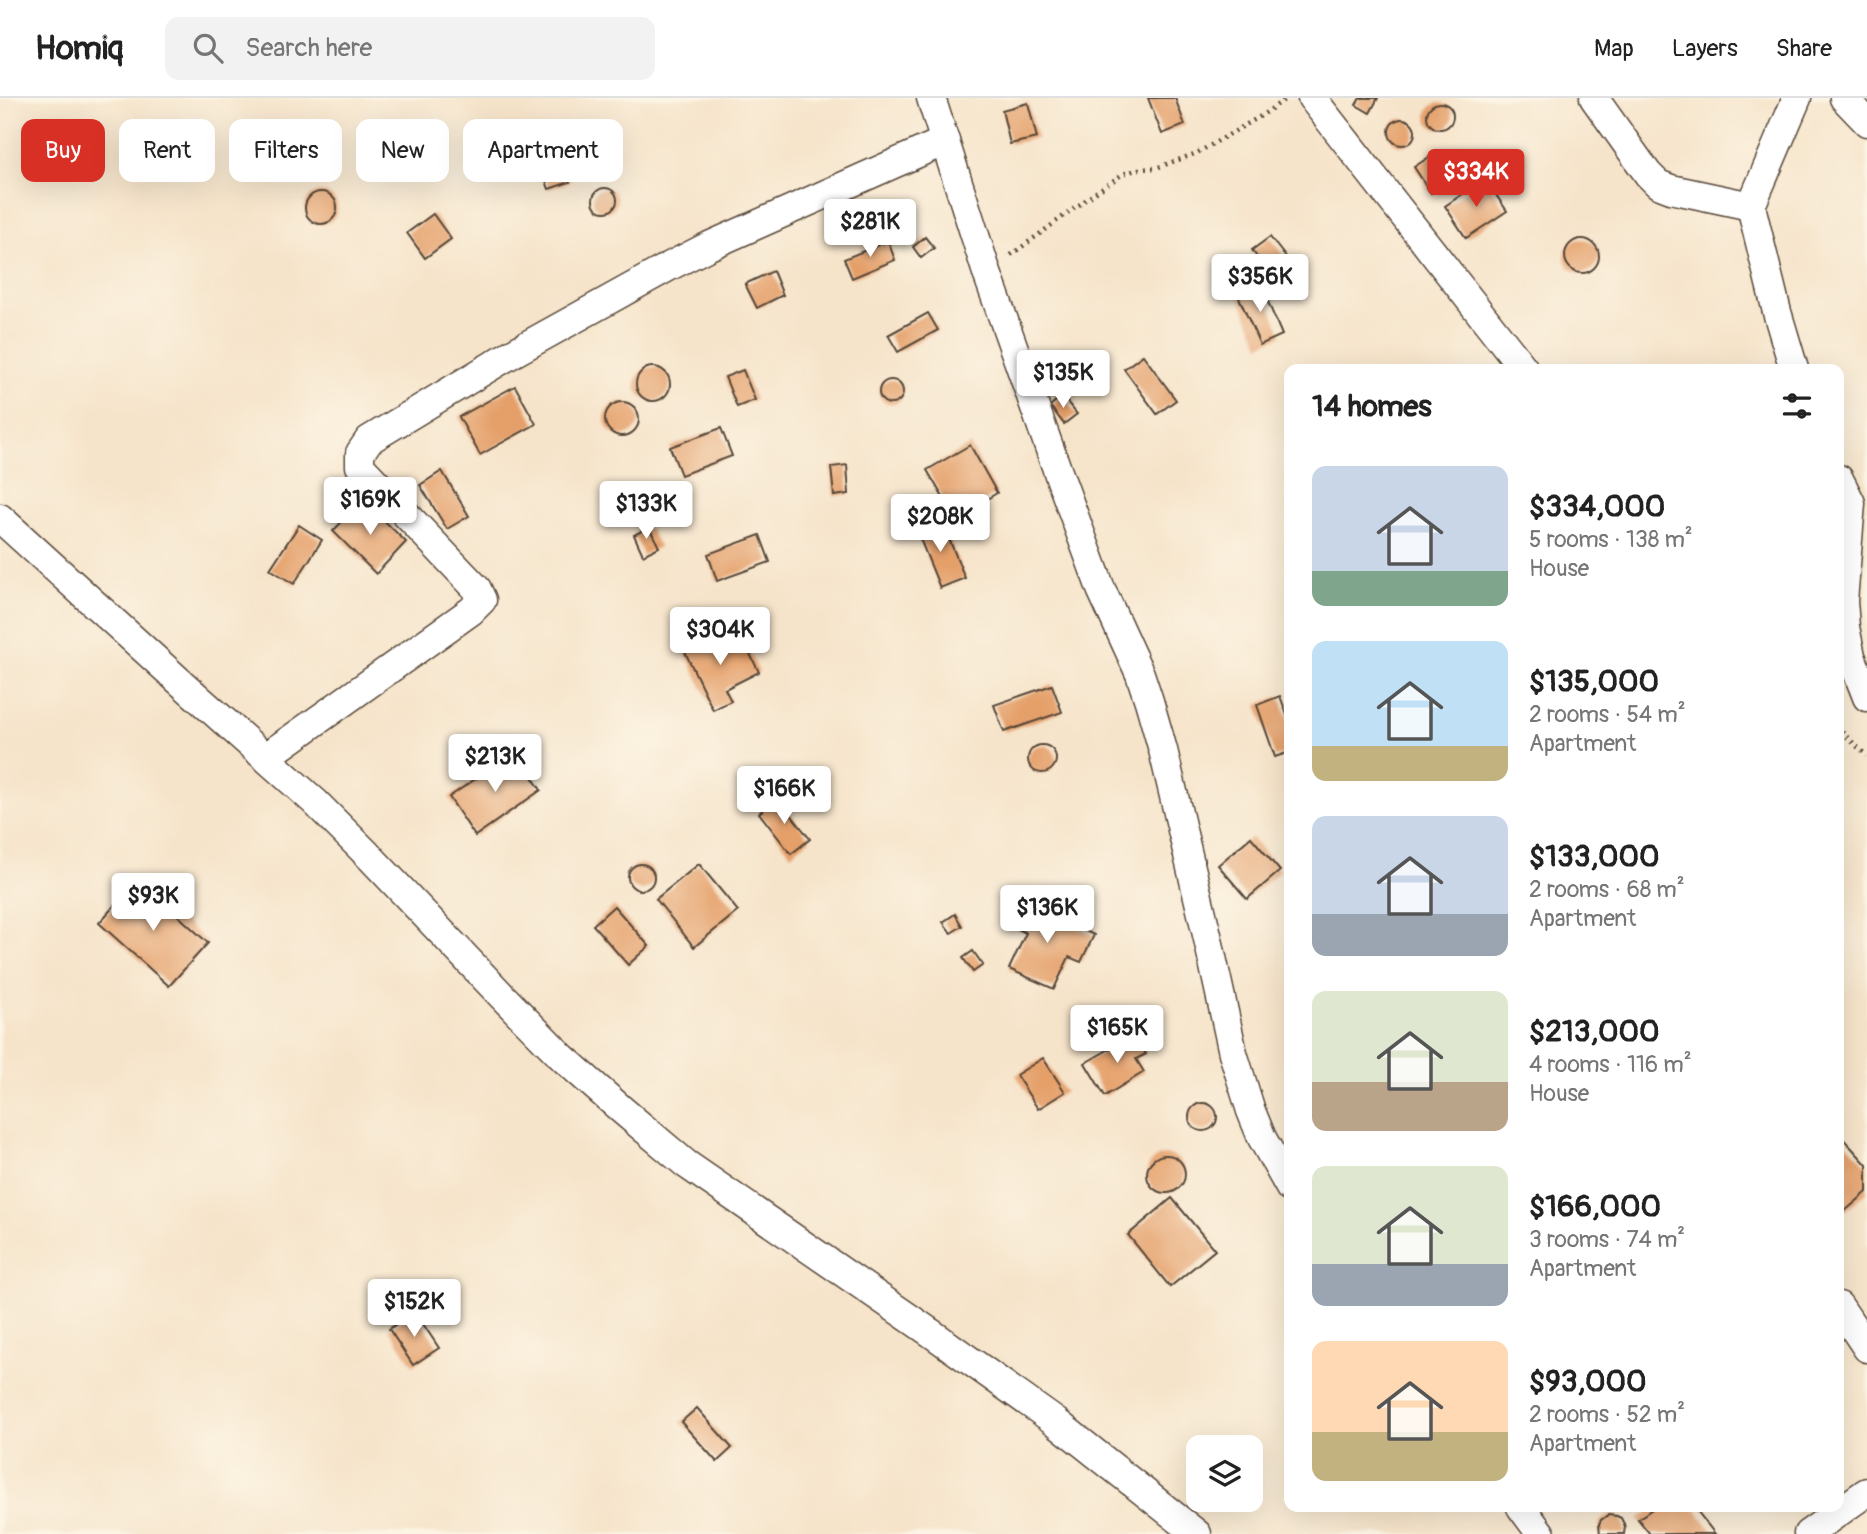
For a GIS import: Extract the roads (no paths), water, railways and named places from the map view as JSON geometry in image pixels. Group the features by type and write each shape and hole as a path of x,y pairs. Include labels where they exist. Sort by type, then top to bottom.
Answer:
{"street":[{"path":"931,98 987,273 1101,589 1140,674 1149,701 1176,804 1233,1053 1262,1138 1284,1177"},
{"path":"1311,98 1520,364"},
{"path":"1594,98 1658,184 1751,206"},
{"path":"1793,364 1751,206 1797,98"},
{"path":"1844,98 1867,122"},
{"path":"266,757 471,611 482,600 477,589 360,466 360,453 369,440 513,353 670,266 944,141"},
{"path":"0,518 315,802 564,1058 686,1164 1056,1422 1197,1534"},
{"path":"1844,614 1851,656 1867,697"},
{"path":"1844,1314 1867,1348"},
{"path":"1844,1508 1867,1492"},
{"path":"1525,1512 1541,1534"},
{"path":"1808,1534 1839,1512"}]}
